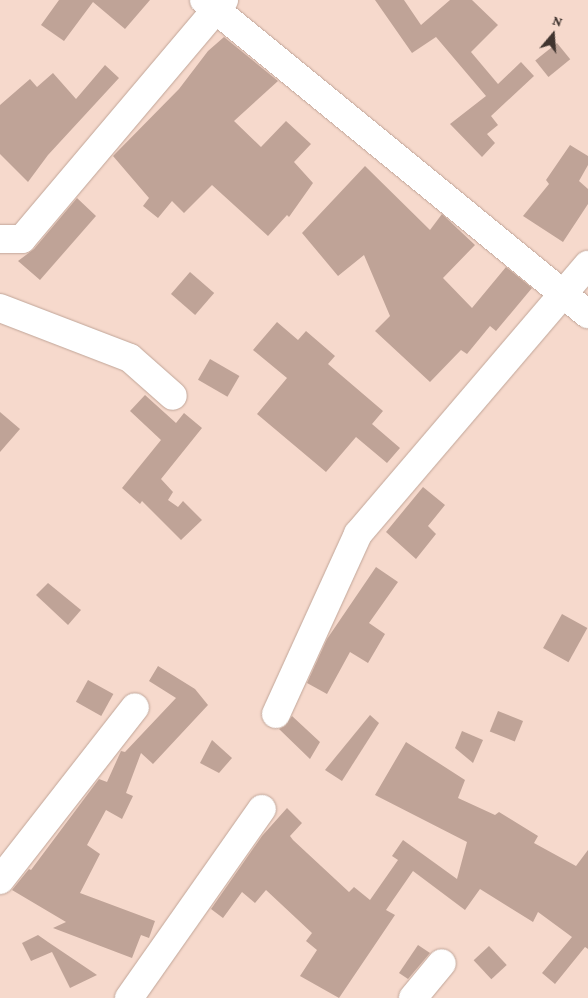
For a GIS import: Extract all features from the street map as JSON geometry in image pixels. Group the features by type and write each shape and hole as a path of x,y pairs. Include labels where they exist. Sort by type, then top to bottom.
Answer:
{"street":[{"path":"0,240 22,239 214,3 588,314"},
{"path":"276,714 358,534 588,265"},
{"path":"0,308 130,358 173,396"},
{"path":"0,880 135,706"},
{"path":"129,998 262,809"},
{"path":"413,998 442,963"}],"building":[{"path":"59,0 150,0 125,29 93,2 64,41 41,25"},
{"path":"375,0 404,0 421,25 450,0 472,0 498,25 471,52 498,84 521,62 534,76 491,116 498,125 487,134 495,143 482,157 450,124 486,96 436,37 412,53"},
{"path":"224,37 278,81 234,121 261,147 286,121 311,144 294,162 313,183 289,217 287,215 268,236 212,185 184,213 172,201 158,218 143,206 149,198 113,156 179,89 208,51"},
{"path":"557,43 570,59 548,77 535,61"},
{"path":"105,65 119,78 48,155 28,182 0,154 0,105 30,79 37,87 53,73 76,99"},
{"path":"570,145 588,156 588,165 579,181 588,189 588,204 563,242 523,216 549,184 546,180"},
{"path":"365,166 430,230 442,214 475,245 443,278 472,308 506,267 532,288 496,331 490,326 467,354 461,350 430,382 375,331 390,316 364,255 338,276 302,233"},
{"path":"77,198 96,216 40,280 18,261 34,249"},
{"path":"190,272 214,293 195,315 171,294"},
{"path":"277,322 298,340 306,331 335,356 328,364 383,411 372,424 400,448 387,463 356,437 326,472 257,414 287,378 253,350"},
{"path":"210,359 239,376 227,397 198,380"},
{"path":"145,395 176,423 184,413 202,428 161,479 173,492 168,500 178,507 183,501 202,520 181,540 142,501 140,504 122,488 161,440 130,411"},
{"path":"0,412 20,429 0,452"},
{"path":"423,487 445,505 428,526 436,534 416,559 386,532"},
{"path":"376,567 398,582 369,623 385,634 368,663 350,652 327,694 307,683 327,639"},
{"path":"48,583 81,610 68,625 36,595"},
{"path":"562,614 587,628 568,662 543,648"},
{"path":"158,666 195,689 208,705 153,764 141,753 126,793 133,796 122,819 106,810 87,845 100,854 80,893 155,921 149,938 141,935 132,958 53,928 66,922 12,890 29,869 31,870 99,779 107,782 121,751 125,752 176,698 149,681"},
{"path":"88,680 113,694 101,716 76,702"},
{"path":"498,711 523,721 515,742 490,731"},
{"path":"370,715 379,723 342,781 325,770"},
{"path":"292,716 320,742 310,759 279,729 285,726"},
{"path":"462,731 483,740 473,763 455,748"},
{"path":"212,740 232,758 219,773 200,763"},
{"path":"406,742 465,780 458,798 495,815 499,812 538,836 534,843 576,866 588,850 588,949 585,947 555,984 542,973 572,937 538,912 533,922 480,889 465,910 413,871 386,910 395,915 339,998 300,976 317,950 306,941 312,933 266,890 255,903 242,892 223,918 211,909 262,836 287,808 302,823 290,836 349,892 354,887 370,900 398,860 392,856 403,840 457,879 467,842 375,795"},
{"path":"38,935 97,975 70,988 52,952 31,961 22,943"},
{"path":"418,945 430,953 408,979 399,973"},
{"path":"489,946 507,965 491,979 474,960"}]}
